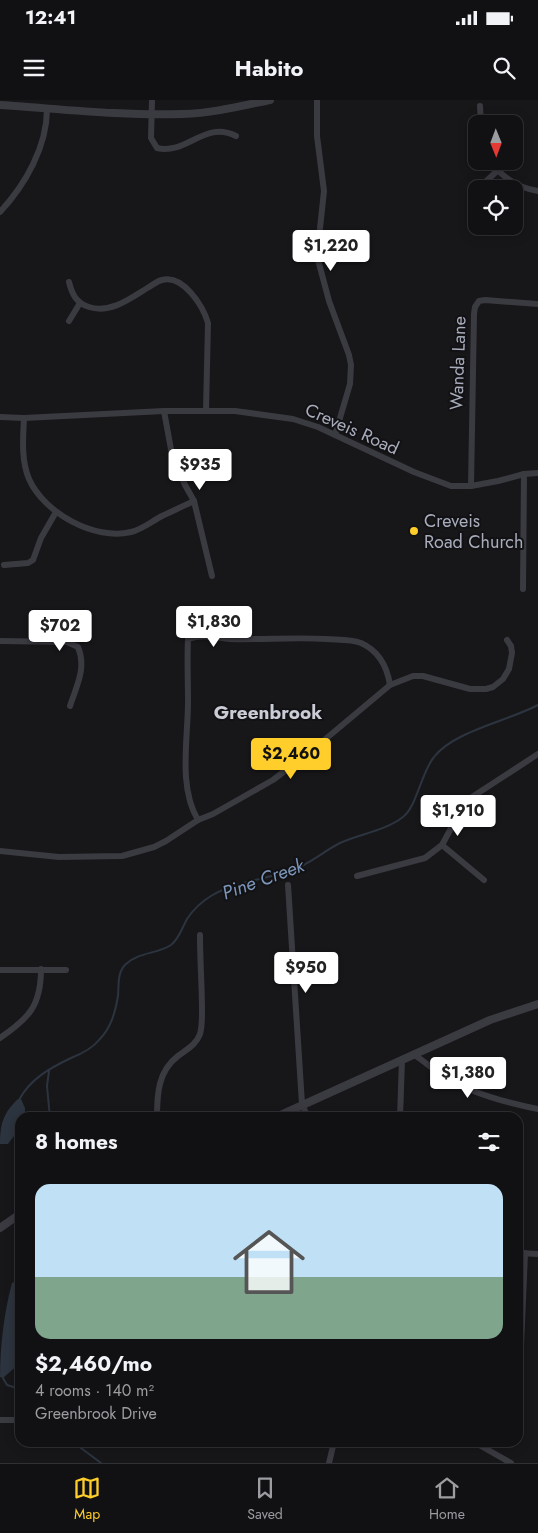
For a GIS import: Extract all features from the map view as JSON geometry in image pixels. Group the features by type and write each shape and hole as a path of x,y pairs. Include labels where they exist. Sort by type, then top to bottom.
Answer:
{"street":[{"path":"152,100 151,138 158,148 168,150 181,147 198,137 214,132 227,132 236,136"},
{"path":"0,105 36,103 47,109 184,114 226,110 270,100"},
{"path":"317,100 318,136 324,191 316,256 351,365 348,393 336,435"},
{"path":"480,106 480,115"},
{"path":"0,212 13,198 37,155 46,127 47,109"},
{"path":"487,180 497,171 515,184 526,189 538,191"},
{"path":"69,282 72,294 80,303 90,308 102,309 116,307 162,280 172,279 183,284 205,312 208,323 206,411"},
{"name":"Wanda Lane","path":"472,486 475,307 479,301 486,300 538,304"},
{"path":"69,321 80,303"},
{"path":"164,411 172,455 184,485 194,502 212,576"},
{"name":"Creveis Road","path":"0,417 24,418 164,411 235,411 293,419 318,426 368,452 451,486 472,486 524,474 538,473"},
{"path":"24,418 23,448 29,478 43,501 56,512 77,523 99,531 118,534 132,532 194,502"},
{"path":"523,589 524,474"},
{"path":"4,565 28,563 32,560 41,538 56,512"},
{"path":"198,820 188,798 187,784 188,639 199,636 230,639 314,638 349,640 367,647 381,657 388,671 390,684"},
{"path":"0,851 59,857 122,856 139,852 166,841 198,820 222,810 273,780 316,747 390,684 413,676 423,676 470,689 479,690 493,687 503,679 510,669 512,654 511,646 507,640"},
{"path":"0,641 67,642 78,647 81,664 79,681 70,706"},
{"path":"357,876 425,858 442,845 462,808 472,797 538,754"},
{"path":"442,845 484,880"},
{"path":"288,885 302,1104 305,1112"},
{"path":"157,1112 157,1097 161,1077 176,1057 193,1045 201,1032 200,935"},
{"path":"0,970 66,970"},
{"path":"0,1038 22,1020 36,1004 40,988 41,970"},
{"path":"286,1112 402,1058 490,1020 538,1004"},
{"path":"413,1054 446,1077 480,1093 538,1110"},
{"path":"400,1112 402,1058"},
{"path":"0,1228 15,1218"},
{"path":"523,1300 525,1253 538,1254"},
{"path":"0,1420 15,1420"},
{"path":"329,1463 333,1447"},
{"path":"483,1447 511,1463"}],"water":[{"path":"18,1099 21,1099 25,1112 15,1112 15,1135 8,1144 0,1144 3,1120 9,1109"},
{"path":"15,1282 15,1367 3,1378 0,1377 3,1330 12,1283"}],"waterway":[{"name":"Pine Creek","path":"19,1100 29,1086 41,1075 86,1051 96,1043 107,1030 112,1020 123,967 137,957 166,948 174,943 189,916 204,901 230,887 297,868 340,843 396,822 408,812 430,764 443,748 468,733 538,705"},
{"path":"49,1071 47,1086 49,1112"},
{"path":"3,1378 7,1385 15,1387"},
{"path":"80,1447 101,1463"}],"place":[{"name":"Creveis Road Church","path":"414,531"}],"district":[{"name":"Greenbrook","path":"268,712"}]}
